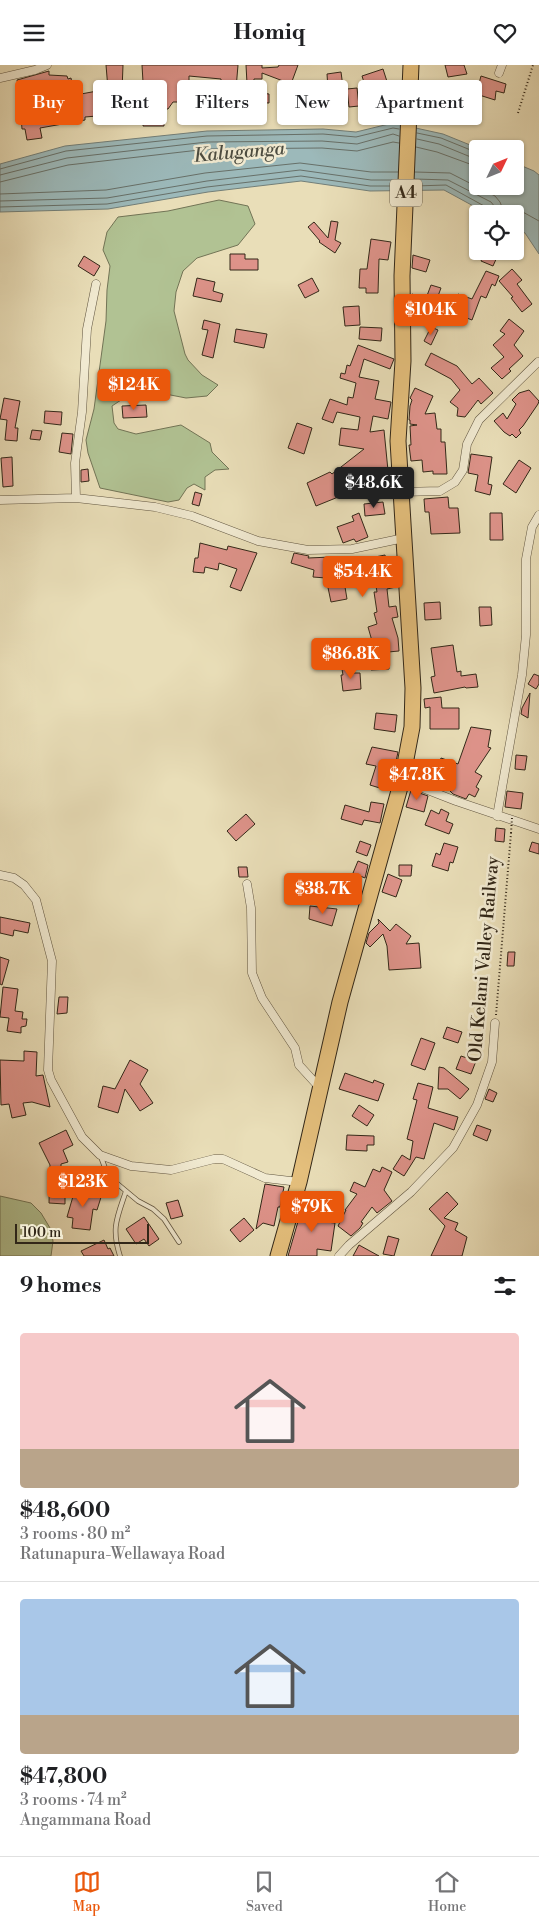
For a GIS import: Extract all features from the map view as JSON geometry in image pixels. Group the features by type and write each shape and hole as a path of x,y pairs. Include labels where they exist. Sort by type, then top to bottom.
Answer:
{"highway":[{"name":"A4","path":"278,1256 299,1182 340,1002 402,780 412,727 413,688 398,441 403,361 402,276 411,65"}],"street":[{"path":"0,78 35,70 47,65"},
{"path":"76,498 74,463 82,412 87,329 96,284"},
{"path":"401,492 440,491 455,482 463,470 467,444 479,420 538,362"},
{"path":"0,500 76,498 155,507 192,516 258,541 308,550 352,549 404,538"},
{"path":"497,816 522,675 526,635 526,559 532,527 539,515"},
{"path":"402,780 497,816 539,829"},
{"path":"0,875 14,878 24,885 36,900 52,961 48,1070 51,1080 82,1137 100,1155 131,1166 171,1170 214,1159 223,1159 265,1178 299,1182"},
{"path":"247,884 251,908 252,973 262,998 296,1048 299,1065 320,1088"},
{"name":"Old Kelani Valley Railway","path":"339,1256 349,1245 411,1192 453,1148 478,1105 492,1062 496,1023"}],"lane":[{"path":"100,1155 108,1176 138,1201 154,1209 164,1219 179,1242"},
{"path":"120,1256 114,1240 114,1227 126,1191"}],"path":[{"path":"518,113 533,65"},
{"name":"Old Kelani Valley Railway","path":"496,1023 512,818"}],"green space":[{"path":"219,200 248,206 255,224 238,245 197,258 183,271 176,292 174,311 188,360 202,375 218,385 207,396 186,398 150,391 124,398 112,406 114,423 118,429 136,434 181,425 210,443 212,452 229,469 215,470 205,477 205,490 194,484 187,488 179,500 168,502 100,488 88,453 86,440 94,409 106,321 110,266 103,250 107,232 118,217 168,211"},
{"path":"0,1196 31,1203 41,1213 50,1228 53,1241 51,1256 0,1256"}],"water":[{"name":"Kaluganga","path":"385,125 402,125 443,134 469,145 469,195 524,195 524,167 534,171 539,175 539,254 524,232 524,205 472,205 444,190 370,191 301,181 208,192 108,209 0,212 0,164 65,146 207,131 323,129 356,132"}],"building":[{"path":"106,65 123,65 122,80 107,80"},
{"path":"142,65 238,65 237,80 189,76 189,80 177,80 177,102 173,102 168,109 167,80 143,80"},
{"path":"246,65 262,65 262,68 278,67 279,65 298,65 292,80 280,80 262,73 262,79 247,80"},
{"path":"445,65 464,65 467,74 448,77"},
{"path":"383,69 387,80 363,80 362,76"},
{"path":"49,71 49,75 71,78 71,80 17,80"},
{"path":"341,72 342,80 327,80 327,74"},
{"path":"481,76 506,84 504,93 496,91 495,100 482,96 482,80 480,80"},
{"path":"357,88 358,106 349,107 348,89"},
{"path":"93,92 93,116 85,117 85,120 83,120 83,94"},
{"path":"267,94 269,94 269,103 267,103"},
{"path":"22,125 57,125 40,128 42,138 27,140 25,129 22,129"},
{"path":"164,125 164,126 143,126"},
{"path":"331,221 338,222 335,240 341,243 335,253 319,242 308,227 314,222 328,238"},
{"path":"371,239 391,242 388,260 379,259 378,293 366,293 366,288 359,288 360,269 367,269"},
{"path":"230,254 245,254 245,259 258,259 258,270 230,270"},
{"path":"413,255 430,260 426,272 412,268"},
{"path":"84,256 100,266 94,276 78,266"},
{"path":"481,260 496,260 493,266"},
{"path":"512,269 522,280 517,284 532,304 522,312 511,298 513,297 499,281"},
{"path":"486,271 499,276 495,286 492,284 486,298 481,296 472,320 451,312 458,294 472,299"},
{"path":"197,278 215,282 213,291 223,294 221,302 193,296"},
{"path":"312,278 319,291 305,298 298,285"},
{"path":"431,285 441,288 435,304 425,301"},
{"path":"412,294 421,297 418,310 412,308"},
{"path":"359,306 360,325 345,326 343,307"},
{"path":"509,319 524,331 514,345 523,356 509,369 511,371 502,379 491,368 504,357 493,345 505,334 500,331"},
{"path":"204,320 220,324 213,358 202,355 208,330 202,329"},
{"path":"360,327 382,328 381,341 359,339"},
{"path":"431,327 438,330 431,345 424,341"},
{"path":"236,329 267,334 264,348 234,342"},
{"path":"358,345 394,359 390,369 364,359 359,377 379,381 375,399 391,402 388,419 373,416 370,432 384,430 390,491 377,492 375,473 353,491 316,506 307,483 330,472 332,474 364,449 339,445 341,428 358,430 360,417 337,412 333,423 322,419 330,399 347,405 348,397 353,398 356,383 340,378 341,373 345,374 347,365 350,366"},
{"path":"431,353 457,366 472,384 479,378 493,393 481,404 478,400 465,417 457,416 458,408 450,402 460,390 451,379 425,365"},
{"path":"143,370 160,371 158,396 141,395"},
{"path":"415,388 433,396 425,414 435,413 437,429 441,429 441,442 445,442 447,474 433,474 433,471 423,472 422,460 411,461 409,445 411,445 410,426 417,425 410,424 412,400 410,398"},
{"path":"529,390 539,401 538,404 519,430 521,433 516,438 512,434 510,436 494,421 503,413 507,419 516,404 512,400 519,393"},
{"path":"4,398 20,401 15,428 18,428 17,441 5,440 7,420 0,419"},
{"path":"146,405 147,417 123,418 122,406"},
{"path":"45,411 62,412 61,425 44,423"},
{"path":"297,423 312,428 304,454 288,448"},
{"path":"32,430 42,431 40,440 30,439"},
{"path":"62,433 73,434 71,454 59,452"},
{"path":"471,454 492,457 488,484 492,485 490,495 475,491 478,475 468,473"},
{"path":"12,457 13,486 3,487 1,458"},
{"path":"519,460 531,468 516,493 503,484"},
{"path":"88,469 89,481 81,482 81,470"},
{"path":"195,492 202,494 199,506 192,504"},
{"path":"448,497 449,508 458,508 460,533 431,534 429,512 425,512 424,499"},
{"path":"383,502 385,514 365,516 364,504"},
{"path":"359,513 368,537 356,542 354,539 343,543 337,527 354,521 352,516"},
{"path":"490,513 502,513 503,540 490,540"},
{"path":"200,543 227,550 228,546 257,553 241,591 230,587 237,569 219,563 218,570 205,567 204,573 193,572 195,558 198,558"},
{"path":"294,553 309,556 308,558 331,557 332,564 345,561 346,567 366,564 365,559 385,555 386,560 390,559 396,587 387,589 389,607 396,606 398,617 392,618 398,638 399,651 388,652 389,669 371,670 369,641 372,641 368,627 377,624 374,613 377,612 374,592 377,592 374,574 344,581 347,599 331,602 326,578 313,577 314,570 291,563"},
{"path":"440,602 441,619 425,620 424,603"},
{"path":"479,607 491,607 492,625 480,626"},
{"path":"453,645 457,672 461,671 461,676 476,674 478,687 465,687 434,693 431,677 435,676 431,648"},
{"path":"351,668 351,673 360,673 361,689 343,691 342,669"},
{"path":"534,674 539,676 539,684 536,689 528,684"},
{"path":"530,693 528,718 521,714"},
{"path":"441,697 442,708 459,708 459,729 430,729 430,707 425,708 424,699"},
{"path":"376,713 397,715 395,732 374,729"},
{"path":"471,727 491,730 488,747 491,748 475,772 482,776 476,787 479,789 475,797 469,794 466,799 453,794 449,790 414,779 420,762 438,768 441,758 458,764"},
{"path":"372,747 398,752 394,771 389,770 383,789 370,785 376,766 366,764"},
{"path":"516,755 527,756 525,770 515,769"},
{"path":"411,790 428,796 424,812 406,807"},
{"path":"507,791 523,793 521,809 505,807"},
{"path":"371,802 384,804 380,823 364,820 362,825 341,819 345,805 369,812"},
{"path":"441,809 449,813 446,821 453,824 449,834 425,825 431,810 439,814"},
{"path":"246,814 255,824 236,841 227,831"},
{"path":"496,828 505,829 504,842 495,841"},
{"path":"360,841 371,845 367,856 356,852"},
{"path":"532,842 539,844 539,854 529,851"},
{"path":"444,843 458,847 453,863 450,862 448,871 432,866 436,853 440,855"},
{"path":"358,861 368,865 365,878 353,873"},
{"path":"399,865 412,865 411,876 399,876"},
{"path":"238,867 247,867 248,877 239,877"},
{"path":"388,874 402,880 396,897 382,892"},
{"path":"310,906 337,909 332,926 309,919"},
{"path":"0,917 30,923 28,933 14,930 13,936 0,933"},
{"path":"378,919 390,931 396,924 411,936 406,944 419,943 421,968 389,970 387,946 383,934 370,947 366,943 369,933 379,923"},
{"path":"508,952 515,952 514,966 507,966"},
{"path":"0,957 9,960 2,985 0,984"},
{"path":"3,987 18,989 15,1011 23,1012 22,1019 27,1019 26,1026 21,1027 21,1033 7,1031 9,1018 0,1017"},
{"path":"59,997 68,997 67,1013 57,1014"},
{"path":"447,1027 462,1032 458,1043 443,1038"},
{"path":"421,1038 435,1043 425,1070 411,1065"},
{"path":"24,1051 37,1052 36,1076 43,1075 50,1107 32,1102 23,1103 26,1115 12,1118 9,1104 1,1105 0,1060 24,1061"},
{"path":"461,1056 476,1061 471,1074 456,1069"},
{"path":"130,1060 148,1070 140,1084 153,1103 140,1111 125,1089 118,1113 98,1107 103,1086 115,1089"},
{"path":"439,1067 444,1068 469,1089 460,1099 448,1089 438,1089"},
{"path":"345,1073 373,1083 374,1080 384,1084 378,1101 339,1089"},
{"path":"418,1083 433,1087 428,1108 458,1117 454,1130 434,1123 424,1159 416,1157 404,1176 393,1169 402,1155 410,1160 413,1141 407,1139 417,1100 413,1099"},
{"path":"489,1089 497,1093 493,1102 485,1099"},
{"path":"359,1105 374,1115 367,1126 352,1116"},
{"path":"477,1125 491,1130 487,1141 473,1135"},
{"path":"66,1130 73,1145 63,1150 68,1162 61,1164 61,1179 65,1179 65,1204 49,1203 50,1165 39,1143"},
{"path":"347,1135 374,1136 374,1145 367,1145 367,1151 346,1150"},
{"path":"382,1167 392,1172 384,1190 392,1201 377,1213 372,1207 361,1222 363,1223 360,1228 351,1236 338,1226 345,1210 357,1194 350,1191 354,1182 365,1187 373,1169 380,1172"},
{"path":"265,1184 284,1187 274,1226 263,1223 256,1229"},
{"path":"76,1186 102,1194 97,1210 93,1209 90,1230 72,1228 73,1218 67,1217"},
{"path":"447,1192 458,1204 444,1218 458,1223 455,1230 467,1237 462,1256 431,1256 445,1226 429,1209"},
{"path":"312,1197 324,1202 317,1221 335,1223 331,1251 317,1249 317,1256 288,1256 299,1218 304,1219"},
{"path":"178,1200 183,1216 171,1219 166,1203"},
{"path":"144,1217 159,1239 149,1246 144,1239 136,1244 126,1229"},
{"path":"244,1218 254,1230 240,1242 230,1230"},
{"path":"388,1236 399,1239 394,1256 383,1254"},
{"path":"104,1240 114,1256 84,1256 81,1251"},
{"path":"359,1245 379,1256 353,1256"}]}
